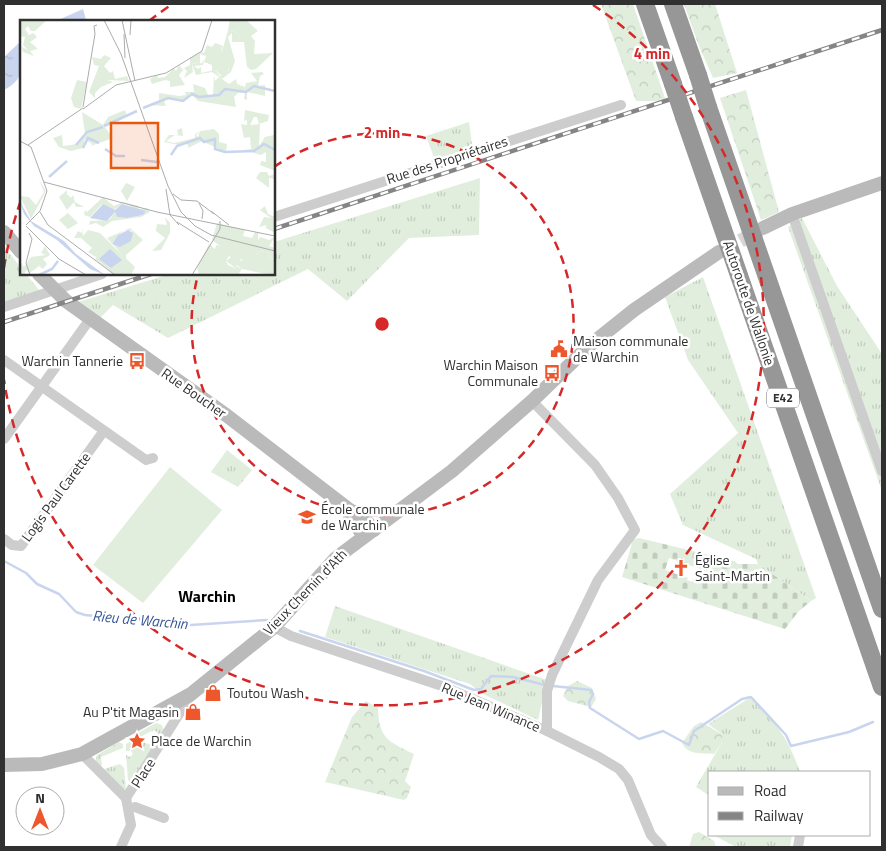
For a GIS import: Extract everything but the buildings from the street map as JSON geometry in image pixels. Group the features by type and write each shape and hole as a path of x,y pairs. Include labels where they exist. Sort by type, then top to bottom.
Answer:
{"highway":[{"name":"Autoroute de Wallonie","path":"645,4 882,687"},
{"name":"Autoroute de Wallonie","path":"673,4 882,609"}],"street":[{"name":"Rue des Propriétaires","path":"275,217 621,105"},
{"path":"763,228 792,214 882,182"},
{"path":"792,214 882,471"},
{"path":"4,232 20,251"},
{"name":"Vieux Chemin d'Ath","path":"4,765 42,764 82,754 191,694 274,627 336,558 452,471 532,401 589,346 634,310 719,252"},
{"name":"Rue Boucher","path":"40,275 66,301 90,319 226,415 351,510 359,513 369,533"},
{"path":"4,307 99,275"},
{"path":"4,439 90,319"},
{"path":"4,360 103,432 146,460 153,458"},
{"path":"532,401 595,465 618,498 635,530 598,580 552,675 547,691 547,731"},
{"name":"Logis Paul Carette","path":"4,539 12,545 21,546 103,432"},
{"name":"Rue Jean Winance","path":"274,627 292,636 445,686 547,731 619,769 628,780 651,835 662,847"},
{"name":"Place","path":"82,754 126,798 191,694"},
{"path":"121,847 130,825 126,798"},
{"path":"135,806 164,818"},
{"path":"647,847 651,835"}],"green space":[{"path":"601,4 633,4 666,101 636,101"},
{"path":"684,4 715,4 737,73 713,78"},
{"path":"746,90 779,212 761,220 720,98"},
{"path":"469,122 473,152 438,168 426,136"},
{"path":"480,178 479,235 409,238 347,301 308,269 168,338 113,305 100,318 75,303 167,275 275,275 275,242"},
{"path":"802,218 837,286 882,354 881,488 788,227"},
{"path":"4,246 20,267 20,275 27,275 39,290 4,303"},
{"path":"703,277 816,598 811,601 758,564 756,559 683,525 670,494 738,433 688,360 665,297"},
{"path":"227,450 252,470 238,487 211,472"},
{"path":"170,467 222,510 143,603 93,565"},
{"path":"639,538 734,561 738,564 758,564 811,601 798,612 785,629 622,577 633,540","holes":["669,558 703,570 700,579 694,578 692,582 687,580 688,578 665,570"]},
{"path":"335,606 547,680 538,720 481,693 470,684 325,637"},
{"path":"577,681 592,688 596,699 591,707 568,701 563,696 568,686"},
{"path":"751,697 768,715 786,740 800,771 708,771 708,795 696,787 721,744 723,735 708,724"},
{"path":"366,701 378,708 380,726 386,737 397,746 414,754 405,781 411,787 407,798 404,800 325,782 352,717"},
{"path":"701,722 723,735 721,744 714,754 688,750 682,743 694,726"},
{"path":"156,723 162,725 164,732 133,783 128,780 126,755 130,757 133,754 131,751 126,751 126,744 135,739 148,744 152,743 158,733 154,730 138,738 136,734"},
{"path":"119,742 123,744 123,748 101,757 102,765 99,767 95,763 97,755"},
{"path":"120,764 124,768 126,789 123,789 101,770"},
{"path":"699,832 714,841 716,847 689,847 693,834"},
{"path":"715,836 792,836 790,847 736,847"}],"water":[{"path":"83,9 86,20 58,20"},
{"path":"20,42 20,73 16,81 4,90 4,57"}],"waterway":[{"name":"Rieu de Warchin","path":"4,561 26,573 37,584 59,594 76,612 85,615 191,625 267,620"},
{"name":"Rieu de Warchin","path":"300,631 424,671 474,690 481,689 491,676 513,677 545,685"},
{"name":"Rieu de Warchin","path":"553,686 591,690 593,694 589,702 590,708 639,739 663,731 689,745 694,731 742,699 751,697 786,735 791,746 849,732 873,722"}],"tunnel":[{"path":"722,251 760,230"}],"railway":[{"path":"275,229 882,30"},
{"path":"4,322 148,275"}],"place":[{"name":"Maison communale de Warchin","path":"559,349"},
{"name":"Warchin Tannerie","path":"137,361"},
{"name":"Warchin Maison Communale","path":"552,373"},
{"name":"École communale de Warchin","path":"307,517"},
{"name":"Église Saint-Martin","path":"681,568"},
{"name":"Toutou Wash","path":"213,693"},
{"name":"Au P'tit Magasin","path":"193,712"},
{"name":"Place de Warchin","path":"137,741"}],"district":[{"name":"Warchin","path":"207,596"}]}
